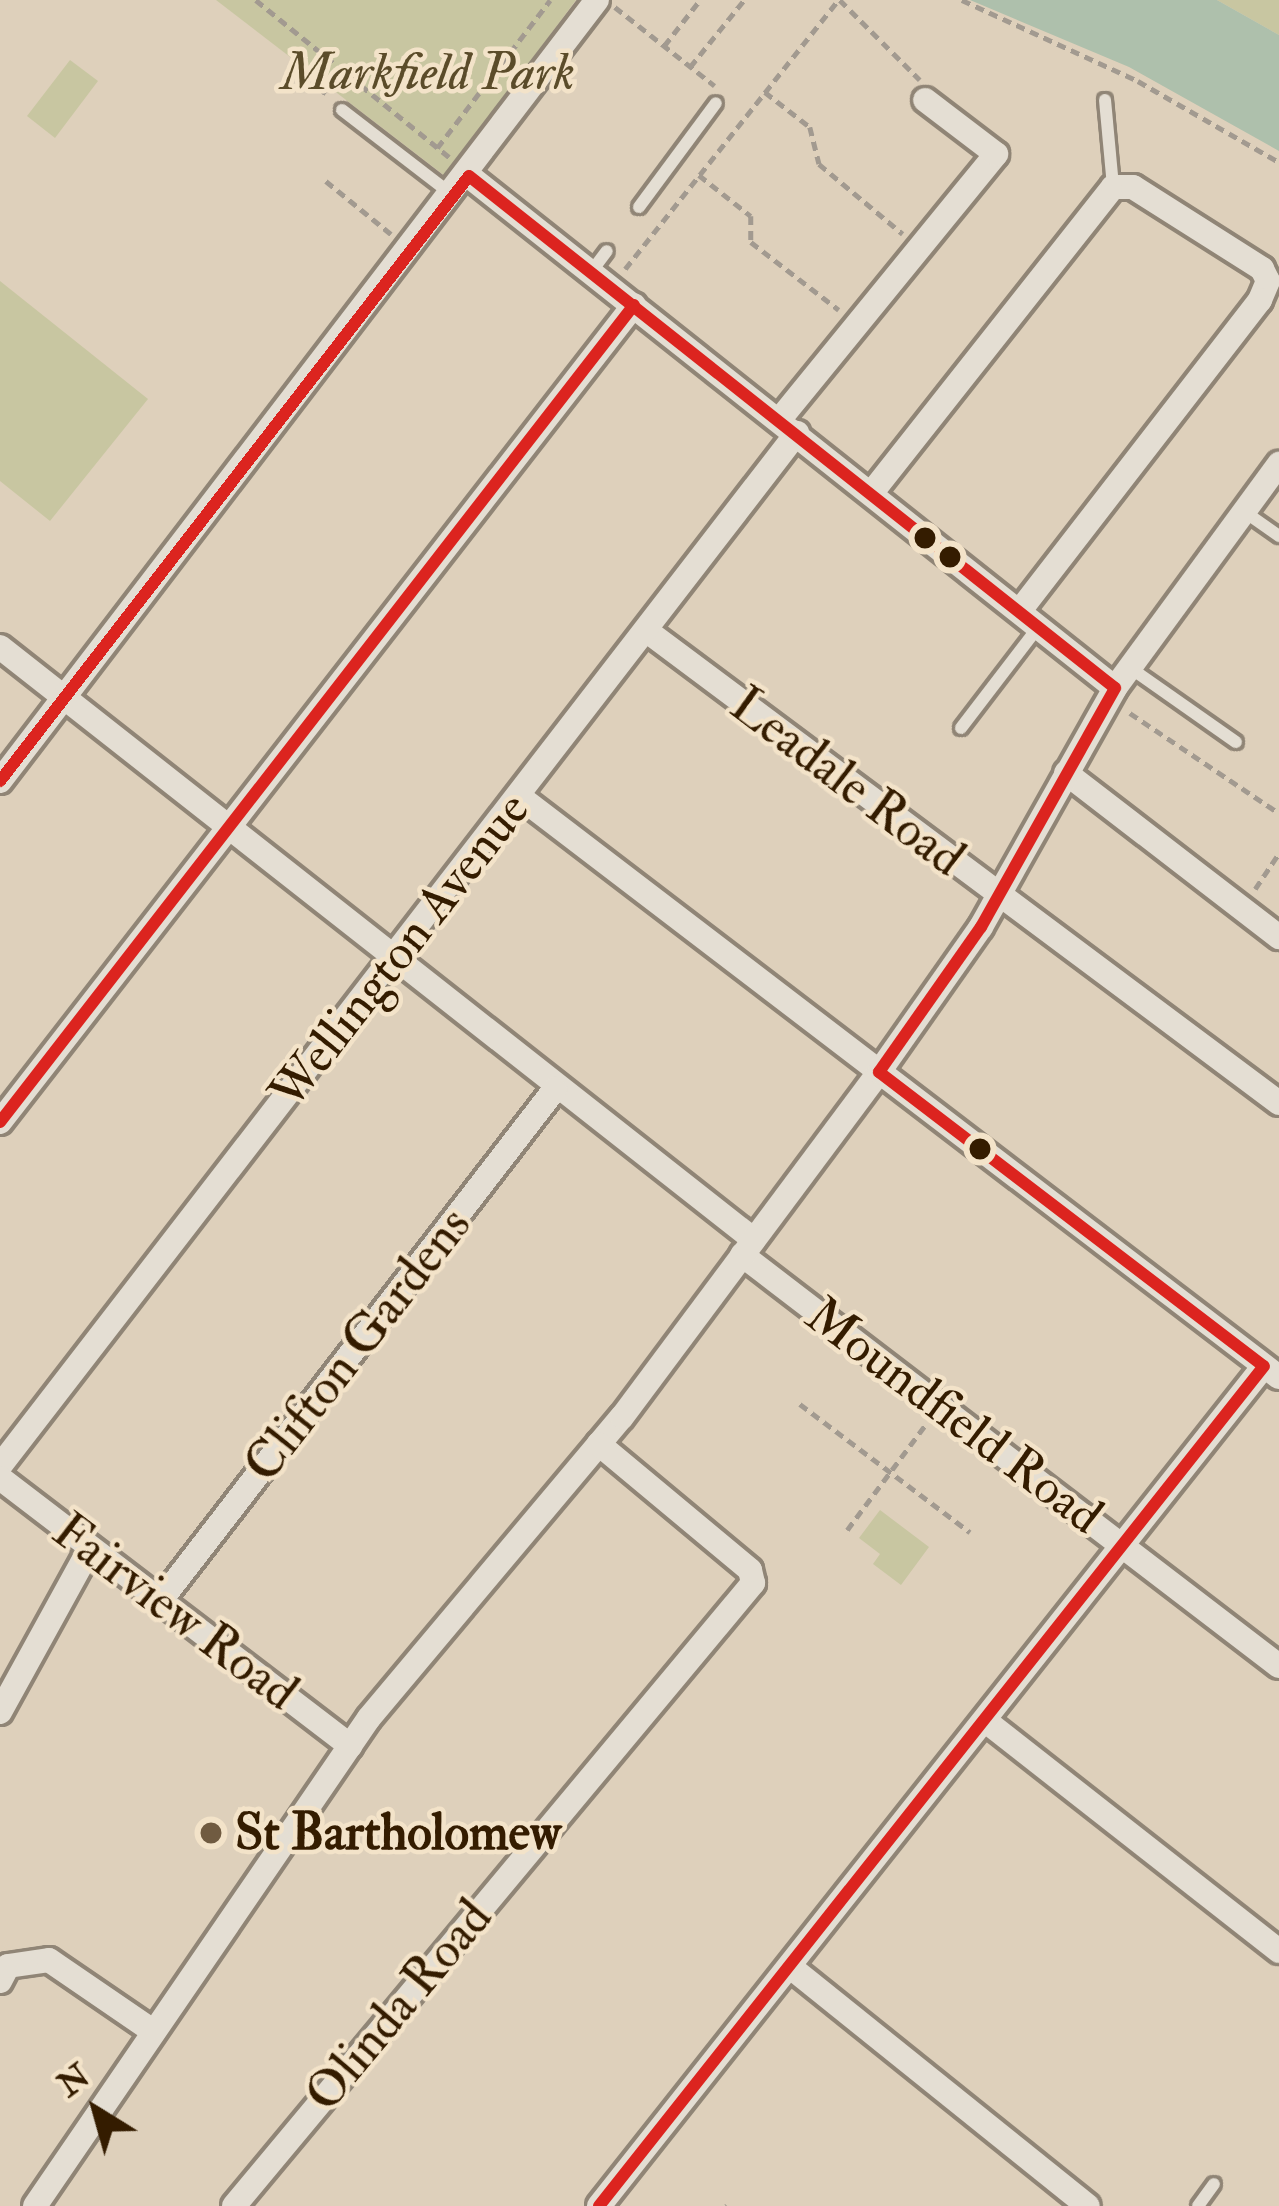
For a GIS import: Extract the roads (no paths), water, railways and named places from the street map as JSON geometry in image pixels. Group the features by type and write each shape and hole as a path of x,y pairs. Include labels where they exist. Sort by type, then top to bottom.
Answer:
{"street":[{"path":"0,782 602,0"},
{"name":"Wellington Avenue","path":"0,1466 647,631 861,327 996,154 925,100"},
{"path":"460,186 603,270 634,305 1030,619 1124,678"},
{"path":"872,491 1105,194 1133,187 1262,269 1274,280 1030,619"},
{"path":"0,1122 634,305"},
{"path":"35,2206 350,1746 599,1444 879,1072 998,895 1124,678 1279,464"},
{"name":"Leadale Road","path":"647,631 1279,1103"},
{"name":"Moundfield Road","path":"0,647 555,1089 940,1405 1279,1666"},
{"path":"1066,773 1279,938"},
{"path":"520,797 1272,1371 598,2206"},
{"name":"Clifton Gardens","path":"161,1600 555,1089"},
{"name":"Olinda Road","path":"234,2206 753,1583 750,1570 599,1444"},
{"name":"Fairview Road","path":"0,1478 350,1746"},
{"path":"0,1712 90,1548"},
{"path":"987,1723 1279,1951"},
{"path":"0,1981 8,1966 49,1960 154,2032"},
{"path":"793,1969 1088,2206"}],"lane":[{"path":"639,207 718,97"},
{"path":"1105,100 1105,194"},
{"path":"342,110 460,186"},
{"path":"1244,512 1279,536"},
{"path":"961,728 1030,619"},
{"path":"1124,678 1236,742"},
{"path":"1198,2206 1214,2184"}],"place":[{"name":"St Bartholomew","path":"211,1833"}],"park label":[{"name":"Markfield Park","path":"428,73"}]}
